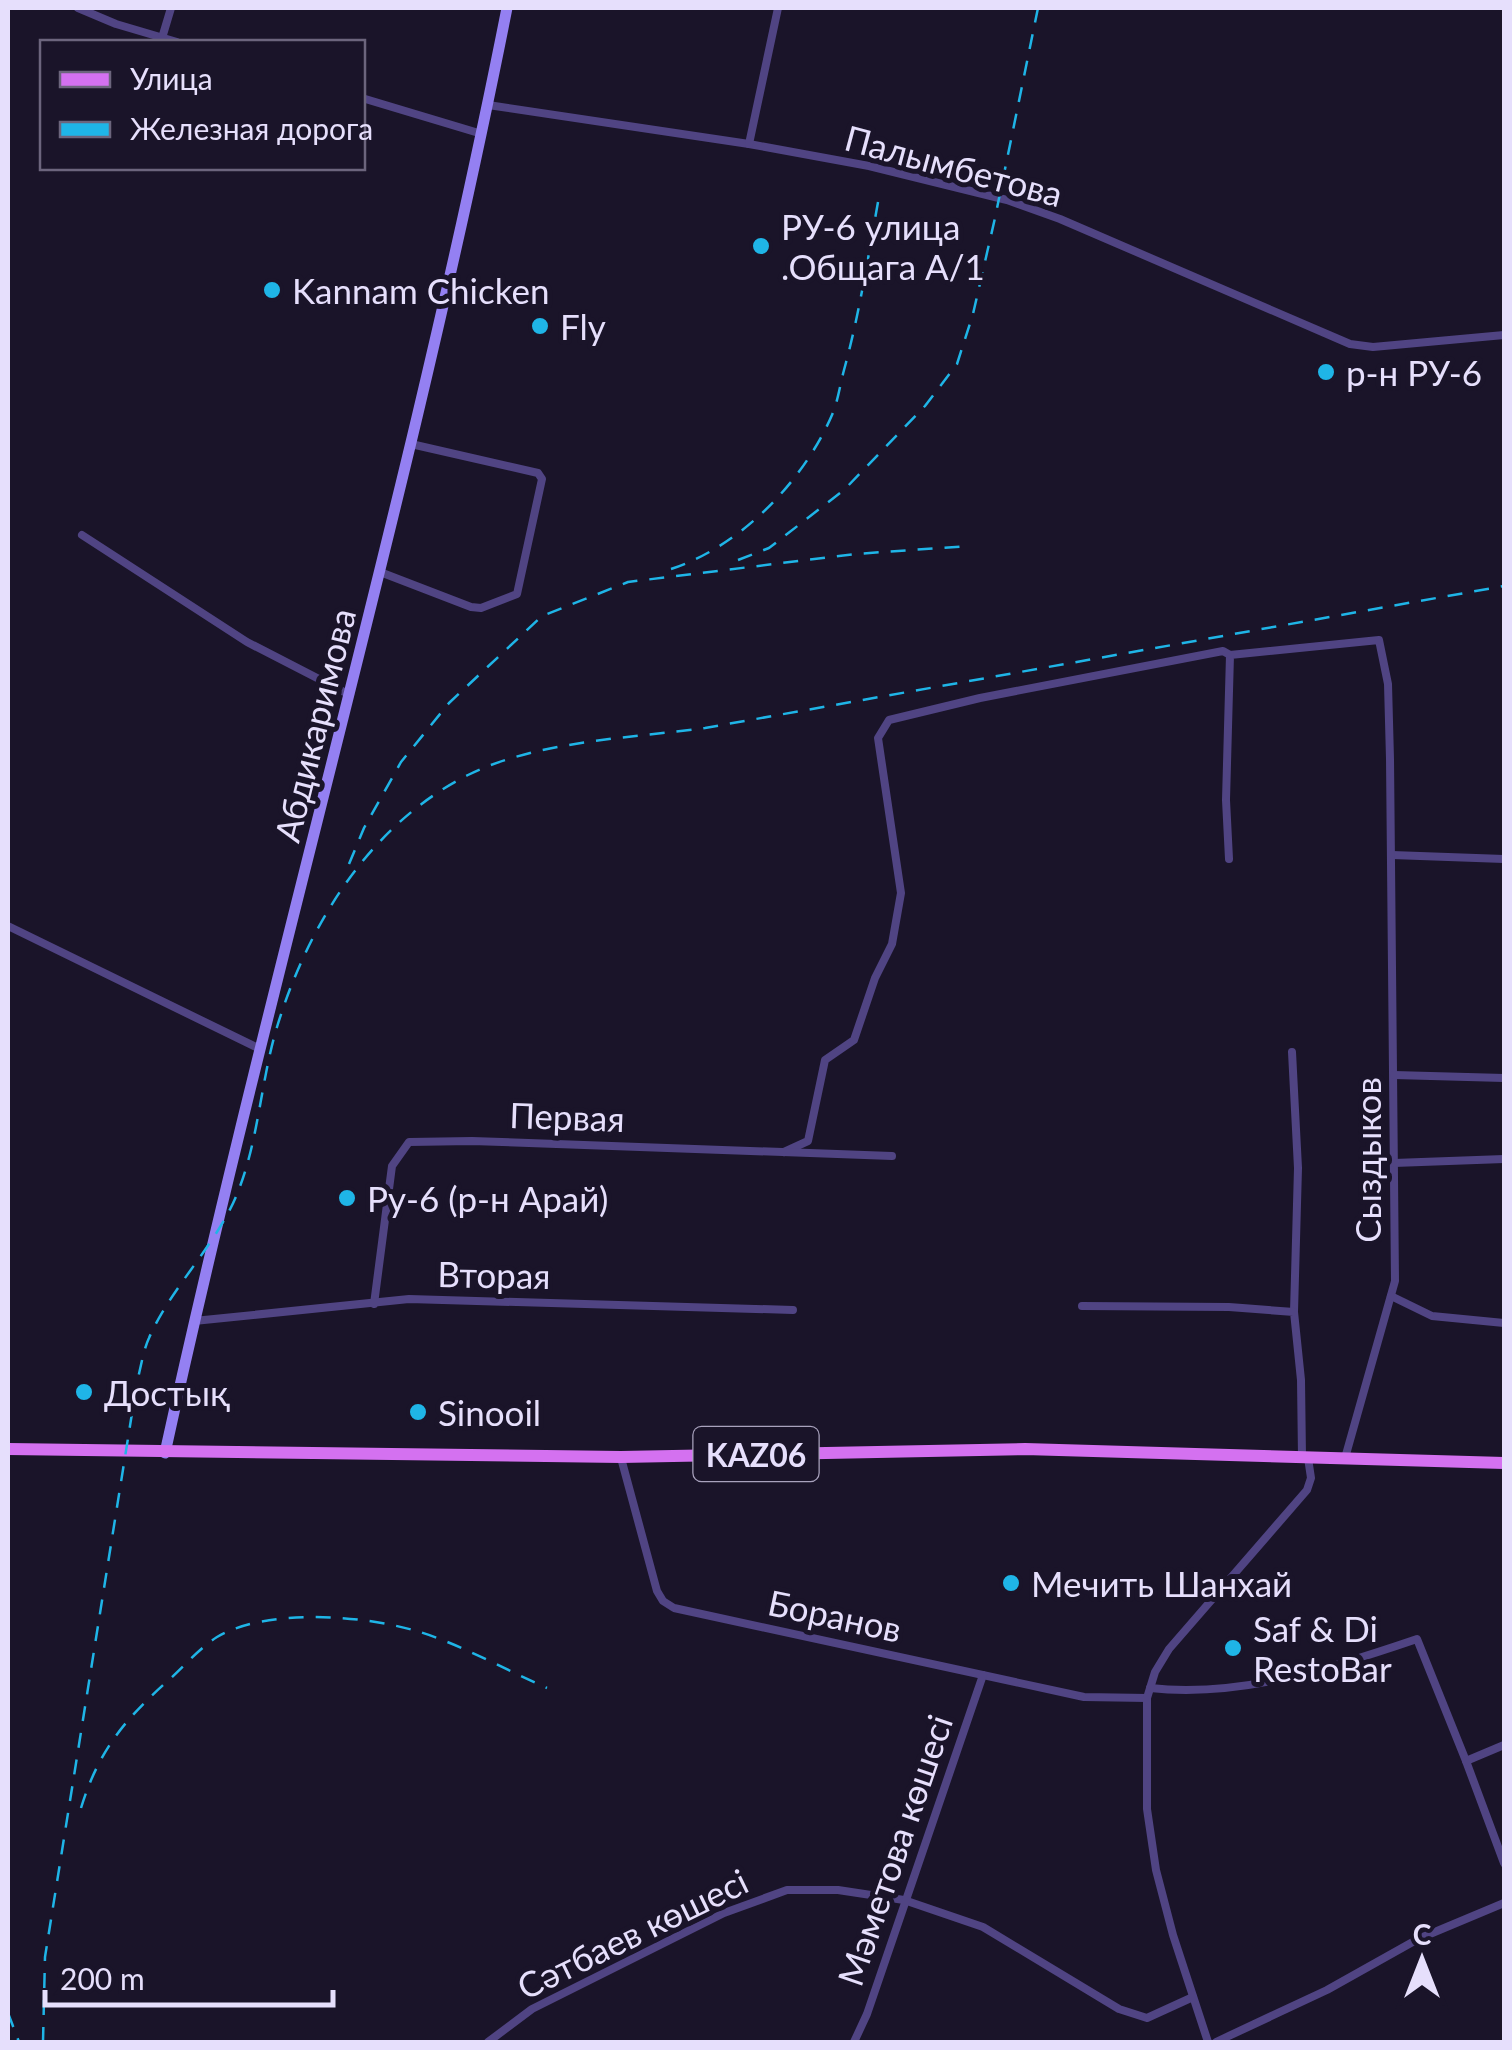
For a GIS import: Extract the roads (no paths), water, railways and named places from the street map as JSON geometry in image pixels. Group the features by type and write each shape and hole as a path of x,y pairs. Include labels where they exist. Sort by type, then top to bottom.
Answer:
{"main road":[{"name":"Абдикаримова","path":"164,1453 260,1049 412,444 507,8"},
{"name":"KАZ06","path":"8,1449 621,1457 1025,1448 1504,1462"}],"street":[{"path":"78,8 170,40"},
{"path":"162,38 171,8"},
{"path":"749,144 778,8"},
{"path":"365,99 482,134"},
{"name":"Палымбетова","path":"488,105 749,144 869,166 1007,200 1350,344 1373,347 1504,335"},
{"path":"380,572 471,607 481,608 518,594 542,478 538,473 412,444"},
{"path":"82,534 247,642 350,696"},
{"name":"Сыздыков","path":"1230,655 1379,640 1388,684 1395,1281 1344,1458"},
{"path":"784,1152 808,1141 824,1060 854,1040 875,978 892,944 901,893 878,738 889,720 1084,677 1222,652 1230,655 1226,800 1229,859"},
{"path":"1392,856 1504,859"},
{"path":"8,926 260,1049"},
{"path":"1208,2042 1174,1935 1151,1838 1147,1809 1148,1693 1169,1649 1307,1490 1311,1478 1305,1457 1294,1312 1298,1168 1292,1052"},
{"path":"1394,1075 1504,1078"},
{"name":"Первая","path":"374,1304 392,1166 408,1142 492,1141 892,1156"},
{"path":"1394,1163 1504,1160"},
{"path":"1391,1296 1432,1316 1504,1323"},
{"name":"Вторая","path":"194,1321 408,1299 794,1310"},
{"path":"1082,1306 1294,1312"},
{"name":"Боранов","path":"621,1457 657,1591 663,1602 674,1608 1084,1697 1227,1687 1309,1673 1417,1639 1466,1761"},
{"name":"Мәметова көшесі","path":"854,2042 868,2014 983,1675"},
{"path":"1504,1745 1466,1761 1504,1863"},
{"name":"Сәтбаев көшесі","path":"488,2042 532,2008 724,1913 787,1890 838,1890 904,1900 983,1927 1118,2010 1147,2018 1193,1997"},
{"path":"1216,2042 1326,1990 1418,1939 1504,1902"}],"railway":[{"path":"738,560 769,548 844,490 925,406 957,364 995,218 1038,8"},
{"path":"671,569 722,545 767,509 820,440 834,410 850,348 880,191"},
{"path":"349,864 401,762 449,703 542,616 628,582 855,554 969,546"},
{"path":"43,2042 45,1957 145,1348 170,1300 220,1228 239,1189 277,1027 306,951 347,881 401,821 468,775 553,748 705,728 1504,586"},
{"path":"81,1808 96,1768 140,1707 211,1641 261,1622 340,1618 413,1630 446,1641 547,1688"},
{"path":"8,2013 19,2042"}],"place":[{"name":"РУ-6 улица .Общага А/1","path":"761,246"},
{"name":"Kannam Chicken","path":"272,290"},
{"name":"Fly","path":"540,326"},
{"name":"р-н РУ-6","path":"1326,372"},
{"name":"Ру-6 (р-н Арай)","path":"347,1198"},
{"name":"Достық","path":"84,1392"},
{"name":"Sinooil","path":"418,1412"},
{"name":"Мечить Шанхай","path":"1011,1583"},
{"name":"Saf & Di RestoBar","path":"1233,1648"}]}
